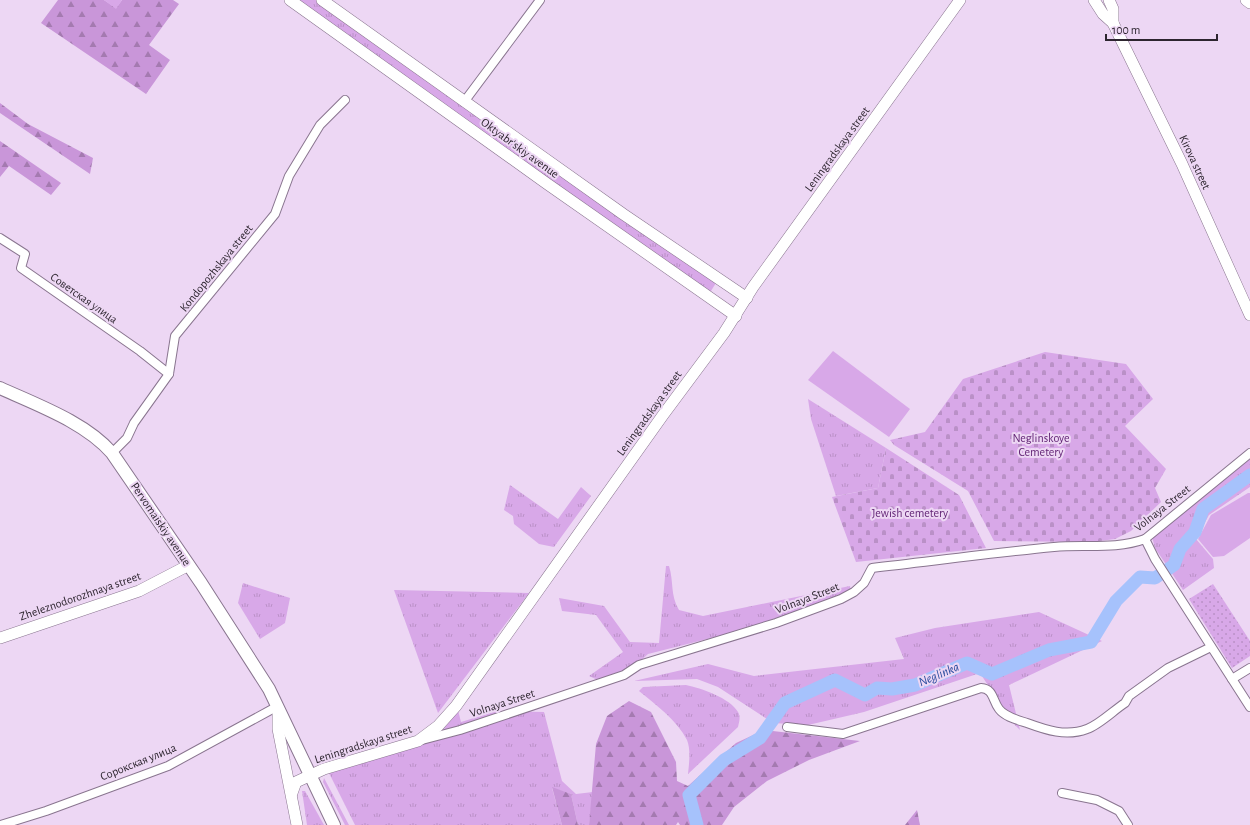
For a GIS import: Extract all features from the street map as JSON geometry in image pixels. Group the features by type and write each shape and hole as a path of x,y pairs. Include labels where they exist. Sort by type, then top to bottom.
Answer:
{"main road":[{"name":"Oktyabr'skiy avenue","path":"290,0 546,183 736,316"},
{"name":"Oktyabr'skiy avenue","path":"322,0 623,214 747,298"},
{"name":"Leningradskaya street","path":"292,793 296,782 324,769 418,740 438,726 456,706 736,316 837,169 960,0"},
{"name":"Kirova street","path":"1094,0 1103,14 1113,23 1182,164 1250,315"},
{"name":"Kirova street","path":"1109,0 1113,9 1113,23"},
{"path":"1246,0 1250,3"},
{"path":"331,29 342,15"},
{"name":"Pervomaiskiy avenue","path":"0,388 74,424 97,437 112,453 246,651 278,706 309,776 334,825"},
{"name":"Zheleznodorozhnaya street","path":"0,638 139,591 189,565"},
{"path":"278,706 278,729 287,776 292,793 297,825"}],"street":[{"path":"464,102 540,0"},
{"name":"Kondopozhskaya street","path":"112,453 127,438 134,423 168,374 175,336 275,214 289,176 320,125 345,100"},
{"name":"Советская улица","path":"0,238 25,254 21,268 140,351 168,374"},
{"name":"Volnaya Street","path":"418,740 460,730 624,675 639,665 776,623 841,599 854,592 864,584 872,568 1056,547 1116,546 1145,539 1250,453"},
{"path":"1145,539 1155,559 1250,707"},
{"path":"787,727 843,734 981,688 987,688 991,692 999,709 1005,715 1044,729 1064,733 1087,729 1125,703 1129,696 1168,668 1211,647"},
{"path":"1232,679 1250,668"},
{"name":"Сорокская улица","path":"1,825 46,811 168,766 278,706"},
{"path":"1062,793 1097,800 1119,811 1128,825"}],"green space":[{"path":"58,0 104,0 116,8 122,0 173,0 179,4 149,45 170,60 146,94 41,23"},
{"path":"104,0 122,0 116,9"},
{"path":"298,0 322,0 716,283 709,294"},
{"path":"0,103 28,124 93,158 90,174 0,113"},
{"path":"0,141 61,183 51,195 9,166 0,177"},
{"path":"833,351 910,409 889,437 808,380"},
{"name":"Neglinskoye Cemetery","path":"1045,352 1126,364 1153,399 1125,426 1166,469 1155,488 1161,502 1131,531 1115,539 1092,542 994,541 968,491 894,445 890,440 925,432 963,379"},
{"path":"808,399 886,448 878,488 836,496 811,419"},
{"name":"Jewish cemetery","path":"886,448 959,495 986,548 856,562 832,497 878,488"},
{"path":"1250,459 1250,487 1209,515 1196,539 1213,559 1214,568 1183,590 1155,548 1152,537"},
{"path":"510,485 558,519 581,487 591,496 554,547 539,544 514,524 513,516 504,510"},
{"path":"1250,493 1250,538 1224,556 1213,557 1198,539 1211,515"},
{"path":"666,566 669,566 674,599 679,610 703,616 850,586 851,590 806,608 731,633 648,654 625,675 600,681 589,676 623,652 596,615 562,611 559,598 604,606 630,642 659,643"},
{"path":"243,583 290,598 285,623 260,639 238,603"},
{"path":"1213,584 1250,641 1250,656 1232,668 1189,599"},
{"path":"394,590 529,593 438,713"},
{"path":"1039,612 1102,641 1009,685 1020,730 1011,721 980,673 864,712 808,725 773,723 718,687 697,679 634,681 708,664 754,676 904,659 895,638 935,628"},
{"path":"686,685 715,694 729,702 738,712 740,718 738,727 688,774 689,748 683,733 666,713 639,691 643,687"},
{"path":"629,701 651,712 676,762 677,781 688,786 736,743 764,730 860,741 809,760 767,781 734,807 722,825 680,825 678,822 676,825 589,825 596,744 607,716"},
{"path":"458,710 461,722 497,711 544,712 562,781 576,794 593,792 589,825 578,825 571,794 552,788 562,825 355,825 329,773 416,747 443,730"},
{"path":"324,778 349,825 345,825 323,782"},
{"path":"552,787 571,794 578,825 562,825"},
{"path":"302,791 305,791 324,825 307,825"},
{"path":"917,810 920,825 905,825"}],"waterway":[{"name":"Neglinka","path":"697,825 689,795 724,760 760,738 785,703 835,680 865,695 877,688 892,689 915,685 967,663 992,674 1049,650 1091,642 1116,601 1140,577 1155,578 1174,565 1180,549 1195,532 1203,509 1250,475"}]}
